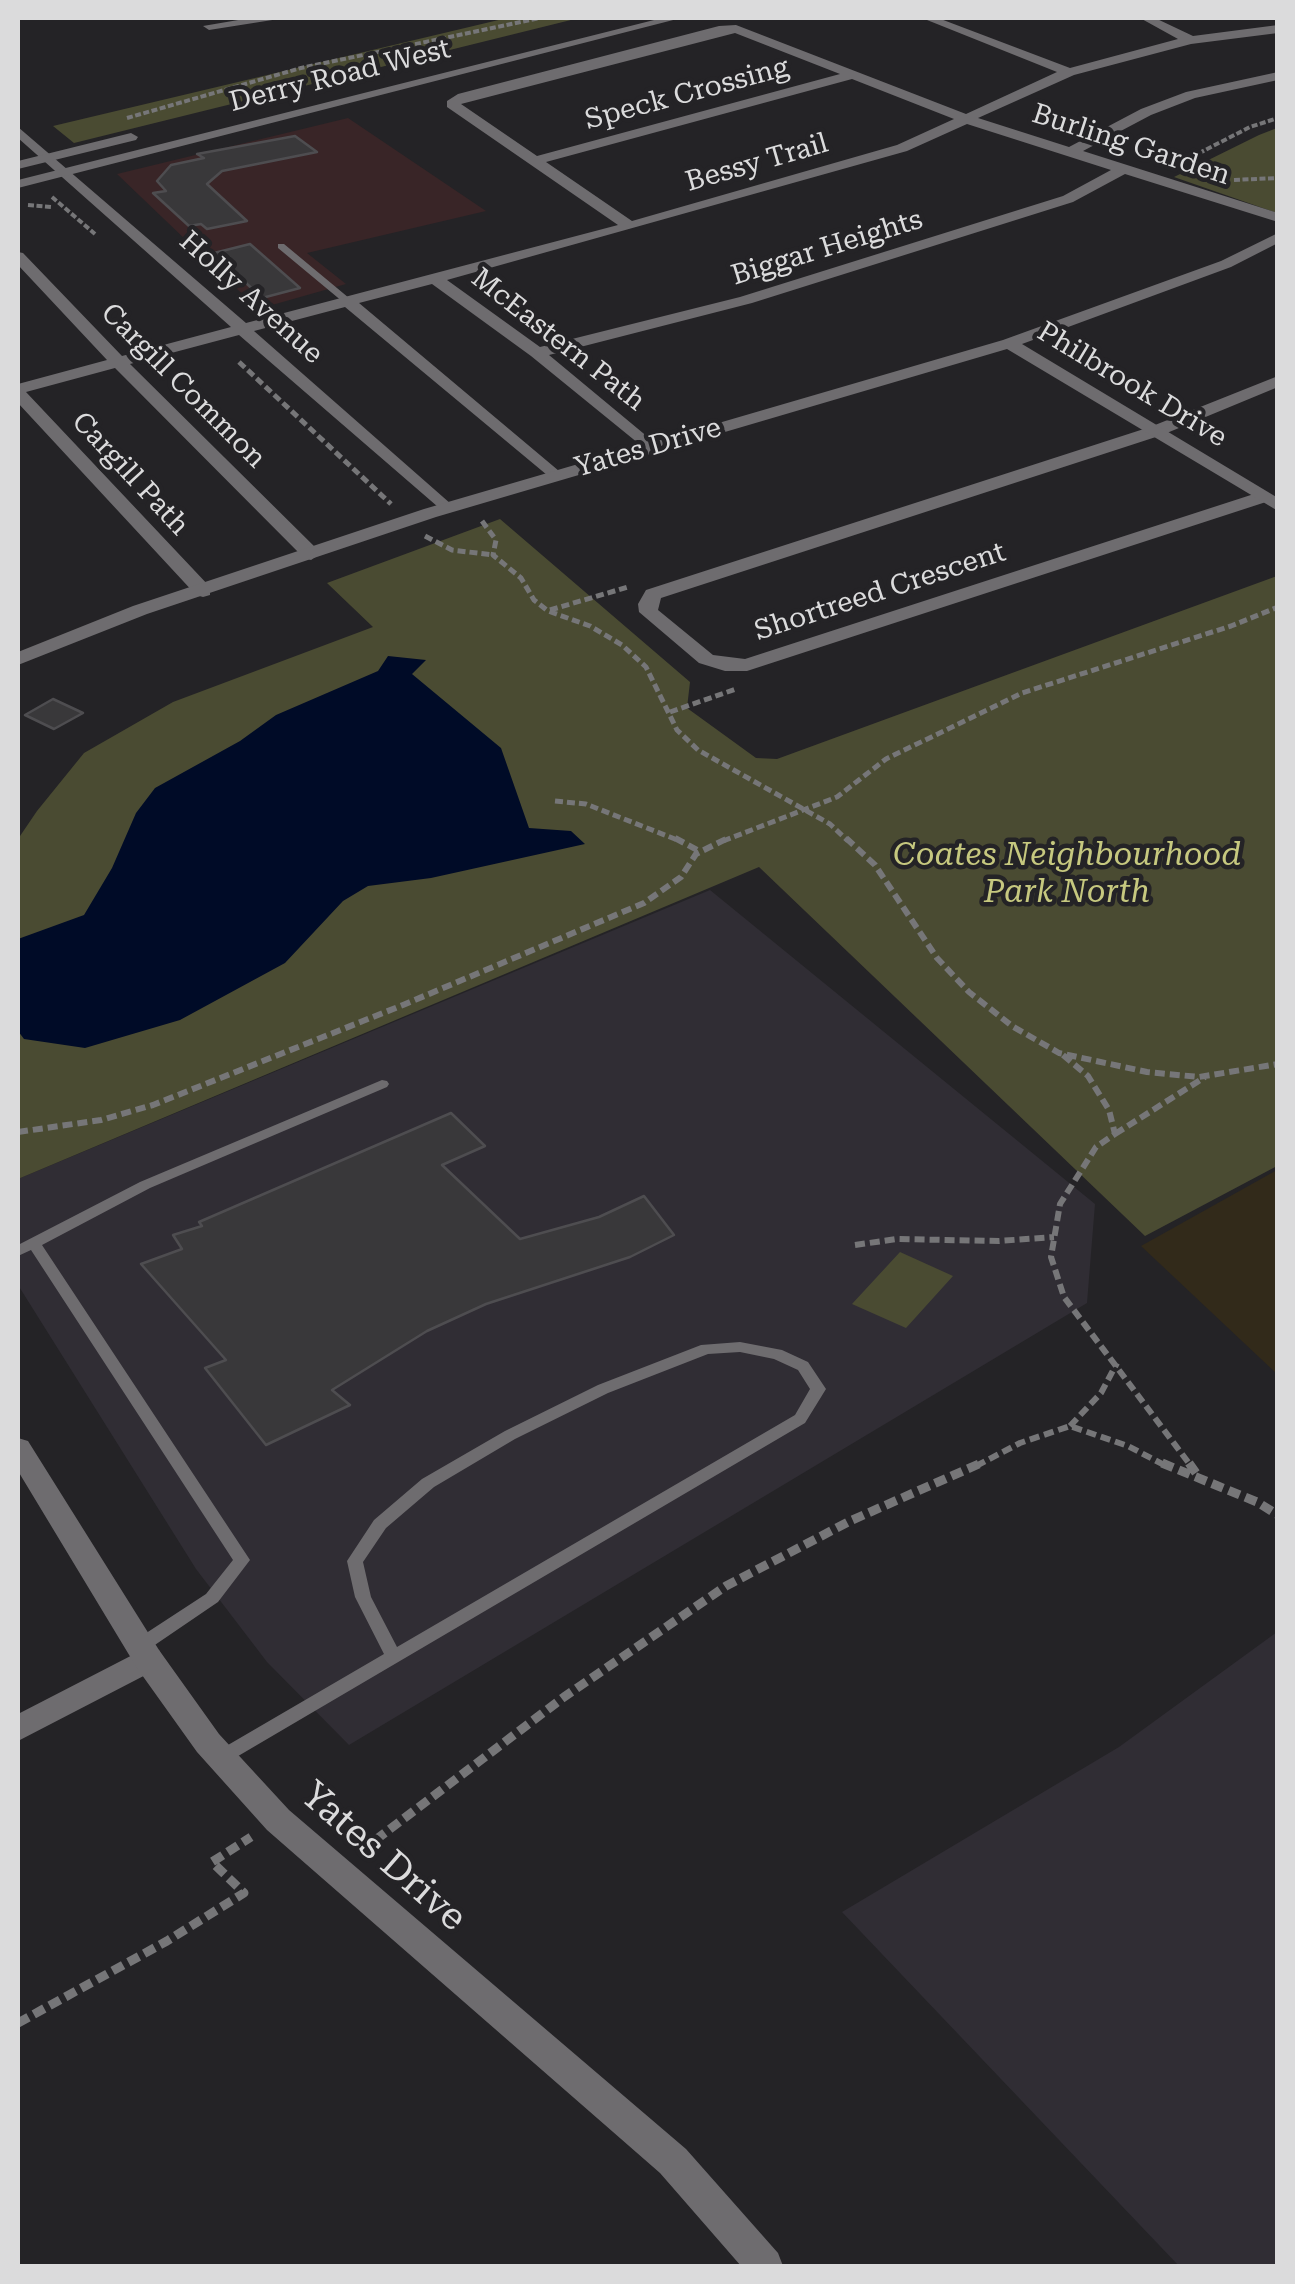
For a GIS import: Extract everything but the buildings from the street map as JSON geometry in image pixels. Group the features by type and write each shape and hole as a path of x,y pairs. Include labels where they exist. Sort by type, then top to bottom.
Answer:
{"street":[{"path":"209,26 279,18"},
{"name":"Derry Road West","path":"334,87 616,18"},
{"name":"Derry Road West","path":"21,183 675,18"},
{"path":"928,18 1070,72"},
{"path":"1146,18 1191,40"},
{"name":"Burling Garden","path":"534,161 452,104 463,96 730,28 744,30 969,120 1278,218"},
{"name":"Bessy Trail","path":"18,392 902,148 1070,72 1191,40 1278,29"},
{"name":"Speck Crossing","path":"534,161 852,75"},
{"path":"1071,152 1146,112 1192,96 1278,76"},
{"name":"Holly Avenue","path":"18,131 446,508"},
{"path":"18,165 140,135"},
{"path":"534,161 630,226"},
{"name":"Biggar Heights","path":"537,354 746,300 1068,199 1123,169"},
{"name":"Yates Drive","path":"18,659 140,610 446,508 1009,343 1226,264 1278,236"},
{"name":"Cargill Common","path":"18,256 311,554"},
{"name":"McEastern Path","path":"432,277 537,354 649,447"},
{"path":"346,300 553,475"},
{"name":"Philbrook Drive","path":"1009,343 1270,502"},
{"path":"653,594 1156,430 1278,381"},
{"name":"Cargill Path","path":"18,392 203,591"},
{"name":"Shortreed Crescent","path":"653,594 648,604 650,612 706,659 725,665 747,665 1270,502"},
{"name":"Yates Drive","path":"18,1448 144,1652 222,1757 278,1820 673,2161 757,2264"},
{"path":"18,1729 144,1652"}],"lane":[{"path":"281,246 346,300"},
{"path":"144,1652 212,1598 242,1560 26,1248 145,1184 382,1084"},
{"path":"222,1757 800,1419 818,1390 803,1366 777,1354 740,1347 706,1349 603,1389 510,1434 428,1483 380,1524 355,1561 363,1597 394,1655"}],"path":[{"path":"124,120 137,113 301,68 540,18"},
{"path":"1154,178 1250,127 1278,118"},
{"path":"21,183 44,190 100,238"},
{"path":"212,336 406,521 437,545 480,556 494,554 548,611 590,626 646,667 677,730 698,750 830,824 875,866 927,944 969,992 1088,1076 1109,1110 1116,1134"},
{"path":"466,502 496,540 494,554"},
{"path":"548,611 628,586 653,594"},
{"path":"18,1132 101,1120 152,1105 403,1006 644,903 681,877 701,852 736,834 837,797 886,758 1022,693 1231,626 1278,607"},
{"path":"670,712 757,682 747,665"},
{"path":"555,801 586,804 610,812 701,852"},
{"path":"1059,1053 1146,1072 1206,1076 1278,1064"},
{"path":"1202,1481 1064,1297 1051,1256 1060,1204 1096,1147 1206,1076"},
{"path":"855,1244 897,1239 1000,1242 1054,1237"},
{"path":"336,1870 564,1698 726,1586 850,1521 966,1472 1020,1443 1070,1426 1101,1394 1117,1364"},
{"path":"1070,1426 1128,1446 1257,1502 1278,1515"},
{"path":"18,2023 167,1941 244,1893 212,1862 278,1820"}],"shaded area":[{"path":"348,118 486,211 307,253 346,284 258,309 117,174"},
{"path":"710,890 1095,1204 1087,1303 349,1745 267,1662 196,1569 18,1285 18,1179"},
{"path":"1277,1170 1277,1374 1141,1246"},
{"path":"1277,1632 1277,2266 1179,2266 842,1912 1119,1747"}],"green space":[{"path":"507,18 579,18 74,143 53,126"},
{"path":"1277,128 1277,213 1174,177 1259,135"},
{"name":"Coates Neighbourhood Park North","path":"500,519 690,682 687,708 756,758 777,759 1277,576 1277,1166 1145,1236 759,867 18,1179 18,839 37,811 84,753 173,702 373,627 327,583"},
{"path":"900,1252 953,1276 906,1328 852,1304"}],"water":[{"path":"388,656 426,660 412,674 501,748 529,828 571,831 585,844 431,878 368,886 343,901 285,963 180,1020 85,1048 24,1039 18,1031 18,939 84,915 112,868 136,813 155,788 240,741 276,715 378,671"}]}
